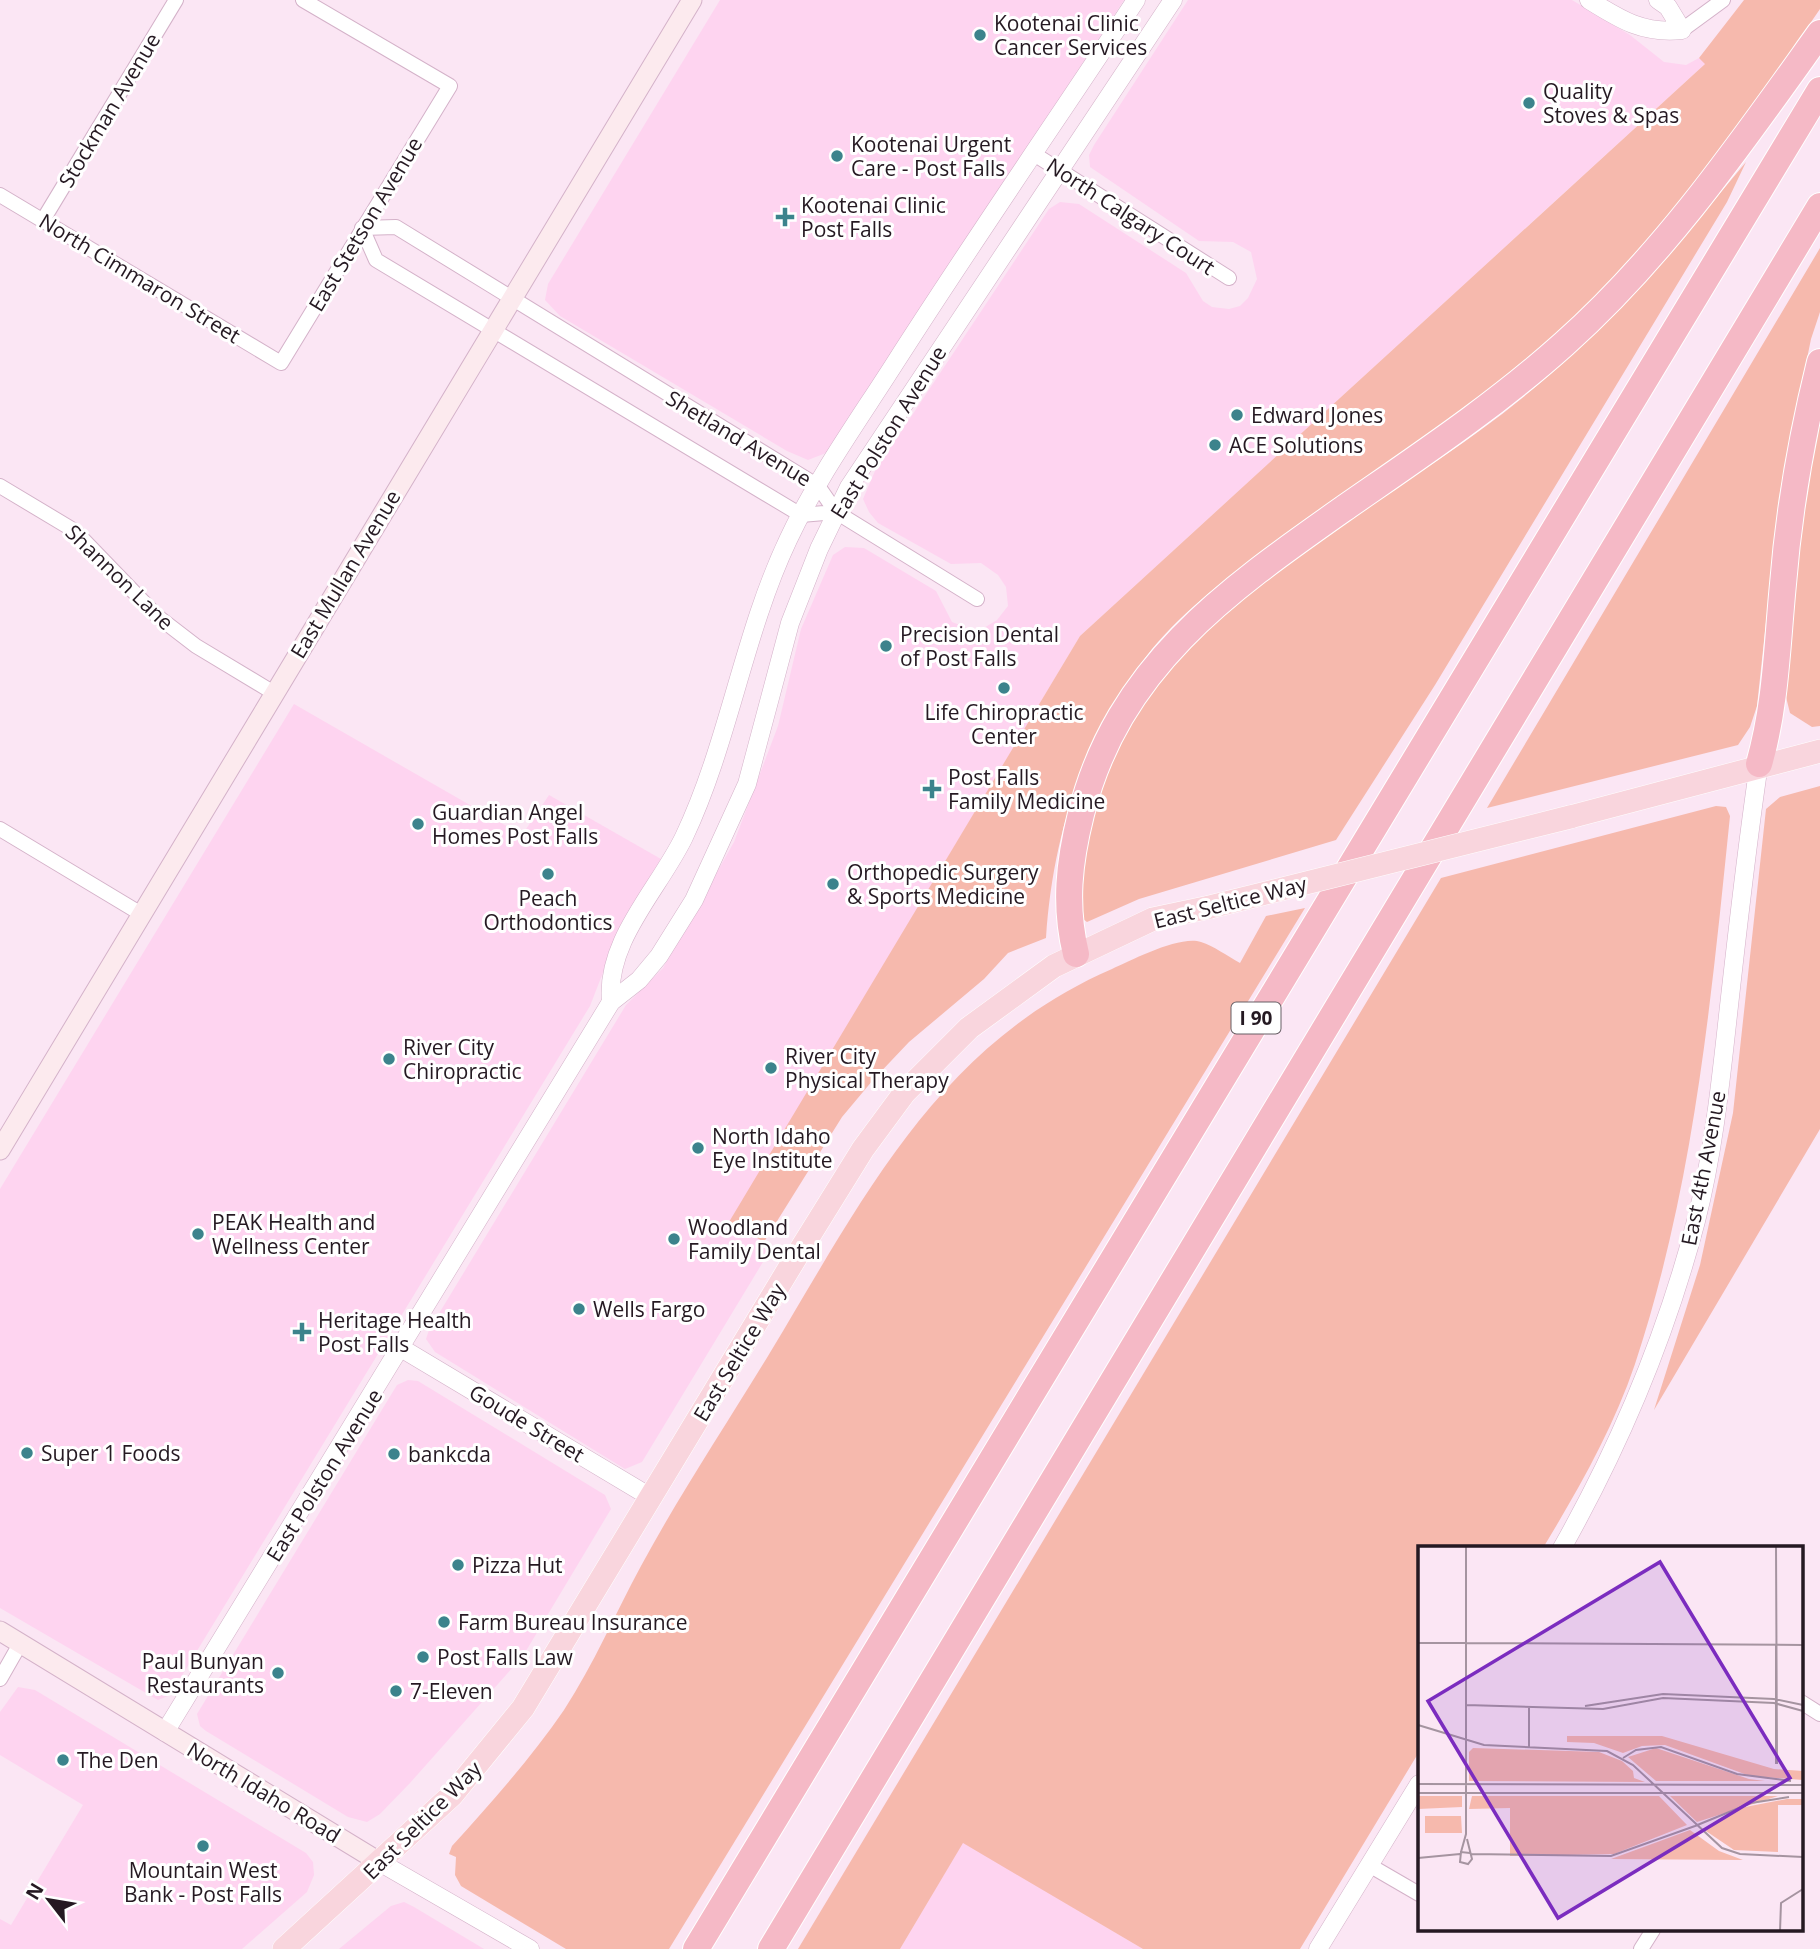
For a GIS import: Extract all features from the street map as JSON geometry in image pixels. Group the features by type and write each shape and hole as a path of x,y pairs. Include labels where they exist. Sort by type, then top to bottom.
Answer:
{"highway":[{"path":"1076,954 1068,905 1072,847 1096,766 1118,719 1146,677 1179,638 1246,577 1470,421 1523,380 1601,310 1688,213 1820,33"},
{"name":"I 90","path":"696,1949 1820,90"},
{"path":"771,1949 1820,206"},
{"path":"1759,764 1774,694 1783,581 1799,456 1820,362"}],"main road":[{"name":"East Mullan Avenue","path":"0,1150 509,299 692,0"},
{"name":"East Seltice Way","path":"284,1949 452,1795 523,1708 850,1170 905,1092 969,1028 1029,982 1076,954 1153,919 1570,817 1759,764 1820,751"},
{"name":"North Idaho Road","path":"0,1631 380,1863"}],"street":[{"name":"Stockman Avenue","path":"43,220 176,0"},
{"name":"East Stetson Avenue","path":"281,363 450,86 303,0"},
{"name":"East Polston Avenue","path":"611,1002 611,971 624,941 684,838 714,763 764,594 801,515 936,298 1136,0"},
{"name":"East Polston Avenue","path":"165,1732 611,1002 639,980 659,956 694,900 747,784 790,623 836,512 1173,0"},
{"path":"1589,0 1625,22 1658,33 1682,30 1723,0"},
{"path":"1658,0 1668,7 1682,30"},
{"name":"North Calgary Court","path":"1034,154 1060,168 1229,278"},
{"name":"North Cimmaron Street","path":"0,195 281,363"},
{"name":"Shetland Avenue","path":"362,228 396,228 509,299 818,486 836,512 801,515 491,330 376,260 362,228"},
{"name":"Shannon Lane","path":"0,486 75,531 157,616 196,646 274,693"},
{"path":"836,512 977,599"},
{"name":"East 4th Avenue","path":"1563,1546 1592,1494 1638,1397 1675,1294 1696,1219 1720,1087 1759,764"},
{"path":"0,830 143,915"},
{"name":"Goude Street","path":"401,1348 652,1498"},
{"path":"0,1679 20,1644"},
{"path":"1802,1703 1820,1714"},
{"path":"1318,1949 1418,1786"},
{"name":"North Idaho Road","path":"380,1863 530,1949"},
{"path":"1369,1865 1418,1893"},
{"path":"1642,1949 1652,1932"}],"shaded area":[{"name":"Kootenai Clinic Post Falls","path":"720,0 1124,0 826,453 808,460 787,451 560,316 545,300 548,284"},
{"path":"1188,0 1572,0 1630,35 1664,62 1686,65 1699,58 1706,63 1080,636 730,1222 772,1247 642,1462 625,1469 435,1352 426,1339 429,1330 626,1005 663,968 734,842 778,726 801,629 833,555 845,547 864,548 936,591 952,622 965,627 982,629 997,620 1008,606 1006,587 998,575 981,563 951,564 878,523 863,499 875,471 1049,209 1060,202 1079,204 1186,273 1203,301 1212,307 1229,309 1240,306 1248,298 1257,279 1251,252 1233,242 1199,241 1090,167 1089,155 1094,145"},
{"path":"1744,0 1820,0 1820,9 1746,115 1667,218 1569,326 1461,411 1232,575 1198,602 1166,633 1128,681 1091,749 1076,785 1056,860 1046,938 1008,953 984,979 909,1042 873,1080 842,1117 764,1242 729,1222 1080,636 1705,64 1699,58"},
{"path":"1746,162 1727,202 1435,685 1336,840 1139,899 1087,922 1083,919 1075,869 1084,839 1128,730 1169,670 1219,617 1276,570 1461,444 1552,372 1639,286"},
{"path":"1820,248 1820,312 1811,339 1780,492 1757,706 1750,727 1738,745 1487,808"},
{"path":"1820,398 1820,726 1812,727 1790,713 1786,697 1788,635 1815,416"},
{"path":"294,704 522,835 549,795 661,859 609,957 590,1006 175,1687 168,1696 158,1700 0,1608 0,1189"},
{"path":"1820,786 1820,1129 1654,1410 1700,1265 1733,1113 1766,809 1780,797"},
{"path":"1716,806 1726,807 1730,816 1698,1093 1672,1229 1655,1297 1626,1388 1582,1481 1544,1546 1418,1546 1418,1754 1300,1949 1143,1949 963,1843 900,1949 798,1949 1441,878"},
{"path":"1305,908 669,1949 566,1949 461,1886 455,1875 456,1857 449,1854 452,1846 524,1763 564,1710 672,1511 839,1237 912,1130 953,1082 999,1039 1051,1001 1112,969 1169,945 1192,941 1211,946 1240,963 1266,916"},
{"path":"408,1380 418,1381 605,1495 611,1509 523,1656 410,1783 380,1814 367,1822 348,1817 206,1731 200,1726 197,1714 397,1385"},
{"path":"18,1687 35,1690 306,1853 313,1862 314,1875 307,1892 242,1949 0,1949 0,1919 11,1925 83,1805 0,1755 0,1712"},
{"path":"963,1842 1143,1949 900,1949"},
{"path":"404,1902 484,1949 339,1949 391,1906"}],"place":[{"name":"Kootenai Clinic Cancer Services","path":"980,35"},
{"name":"Quality Stoves & Spas","path":"1529,103"},
{"name":"Kootenai Urgent Care - Post Falls","path":"837,156"},
{"name":"Kootenai Clinic Post Falls","path":"785,217"},
{"name":"Edward Jones","path":"1237,415"},
{"name":"ACE Solutions","path":"1215,445"},
{"name":"Precision Dental of Post Falls","path":"886,646"},
{"name":"Life Chiropractic Center","path":"1004,688"},
{"name":"Post Falls Family Medicine","path":"932,789"},
{"name":"Guardian Angel Homes Post Falls","path":"418,824"},
{"name":"Peach Orthodontics","path":"548,874"},
{"name":"Orthopedic Surgery & Sports Medicine","path":"833,884"},
{"name":"River City Chiropractic","path":"389,1059"},
{"name":"River City Physical Therapy","path":"771,1068"},
{"name":"North Idaho Eye Institute","path":"698,1148"},
{"name":"PEAK Health and Wellness Center","path":"198,1234"},
{"name":"Woodland Family Dental","path":"674,1239"},
{"name":"Wells Fargo","path":"579,1309"},
{"name":"Heritage Health Post Falls","path":"302,1332"},
{"name":"Super 1 Foods","path":"27,1453"},
{"name":"bankcda","path":"394,1454"},
{"name":"Pizza Hut","path":"458,1565"},
{"name":"Farm Bureau Insurance","path":"444,1622"},
{"name":"Post Falls Law","path":"423,1657"},
{"name":"Paul Bunyan Restaurants","path":"278,1673"},
{"name":"7-Eleven","path":"396,1691"},
{"name":"The Den","path":"63,1760"},
{"name":"Mountain West Bank - Post Falls","path":"203,1846"}]}
